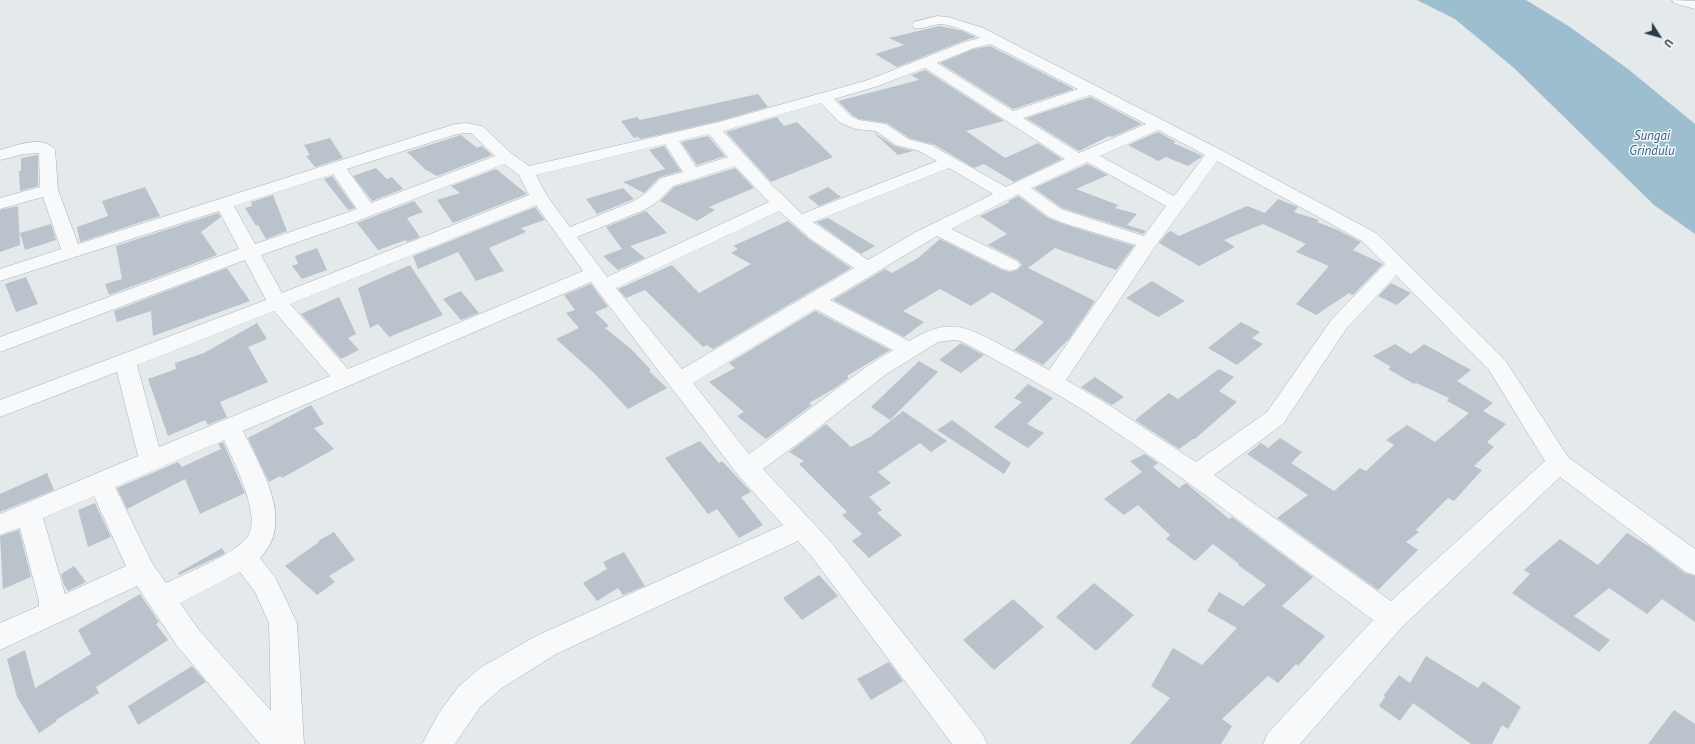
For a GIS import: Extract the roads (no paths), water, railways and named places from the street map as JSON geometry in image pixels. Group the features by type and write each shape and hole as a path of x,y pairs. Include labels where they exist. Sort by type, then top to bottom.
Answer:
{"street":[{"path":"1678,0 1695,5"},
{"path":"919,25 942,20 978,31 1157,125 1215,153 1369,237 1397,263 1497,365 1559,463 1695,564"},
{"path":"526,172 669,139 824,97 873,82 978,42 992,39"},
{"path":"926,62 1011,117 1083,158 1176,204"},
{"path":"1011,117 1090,90"},
{"path":"824,97 845,119 855,124 880,127 902,142 925,148 950,162 1069,219 1148,243"},
{"path":"679,381 937,229 1013,191 1157,125"},
{"path":"0,275 441,133 466,128 476,130 506,158 526,172 539,197 599,280 747,468 821,549 971,744"},
{"path":"712,128 739,160 800,221 830,244 869,270"},
{"path":"669,139 692,174"},
{"path":"0,155 35,147 42,147 48,150 49,190 72,252"},
{"path":"1053,382 1148,243 1215,153"},
{"path":"0,345 250,252 368,211 506,158"},
{"path":"566,235 638,206 651,198 667,182 739,160"},
{"path":"800,221 950,162"},
{"path":"337,167 368,211"},
{"path":"0,204 49,190"},
{"path":"0,409 277,302 539,197"},
{"path":"224,203 277,302 345,379"},
{"path":"0,525 345,379 599,280 782,203"},
{"path":"937,229 1010,265"},
{"path":"1196,475 1275,418 1339,324 1397,263"},
{"path":"815,301 910,350"},
{"path":"747,468 796,433 877,370 933,336 944,333 966,335 1053,382 1104,413 1196,475 1392,618"},
{"path":"125,361 151,461"},
{"path":"161,599 244,557 253,549 263,535 265,519 262,503 230,428"},
{"path":"1279,744 1392,618 1559,463"},
{"path":"100,482 142,571 161,599 188,638 280,744"},
{"path":"29,512 53,601 52,613"},
{"path":"438,744 450,723 469,697 491,678 546,645 802,528"},
{"path":"244,557 265,585 283,623 288,744"},
{"path":"0,637 142,571"}],"water":[{"name":"Sungai Grindulu","path":"1417,0 1526,0 1570,27 1628,69 1695,124 1695,234 1654,205 1514,68 1455,19"}]}
